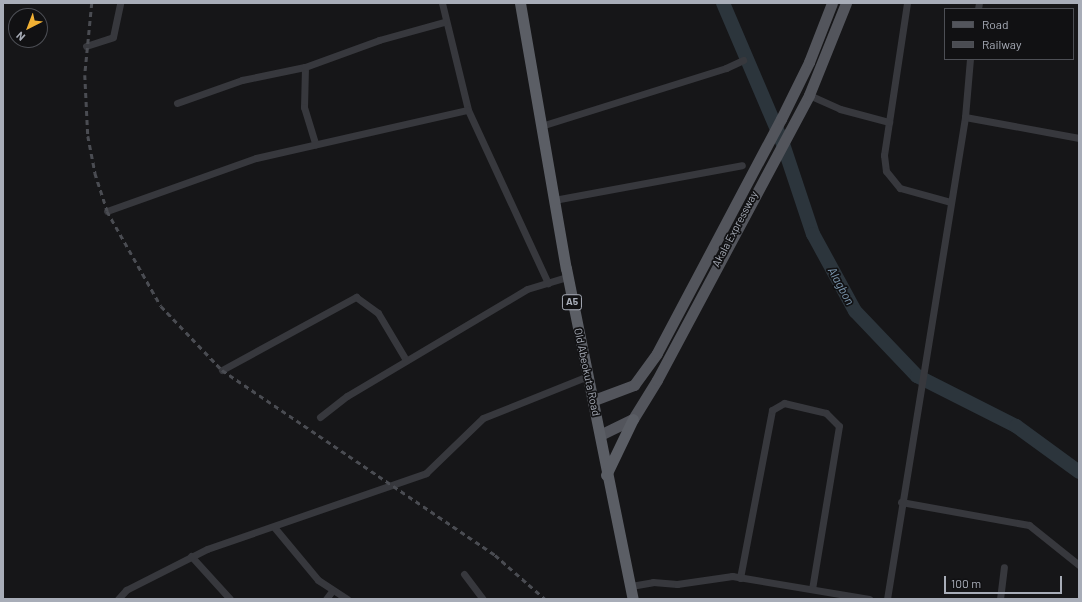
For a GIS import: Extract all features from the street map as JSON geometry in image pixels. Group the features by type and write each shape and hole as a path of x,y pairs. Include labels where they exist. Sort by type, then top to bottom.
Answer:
{"highway":[{"name":"Old Abeokuta Road","path":"520,3 567,277 594,400 606,476 633,599"},
{"path":"606,476 633,419"}],"main road":[{"name":"Akala Expressway","path":"594,400 625,391 645,371 781,119 809,62 832,3"},
{"name":"Akala Expressway","path":"633,419 668,360 778,150 809,95 846,3"},
{"path":"600,435 633,419"}],"street":[{"path":"86,46 113,37 120,3"},
{"path":"442,3 444,22 468,110 548,283"},
{"path":"907,3 884,155 890,178 907,191 950,202"},
{"path":"177,103 242,80 305,67 379,40 444,22"},
{"path":"541,126 726,68 743,60"},
{"path":"887,599 901,502 950,202 966,116 970,60"},
{"path":"305,67 304,107 315,144"},
{"path":"809,95 840,109 889,122"},
{"path":"107,211 256,158 468,110"},
{"path":"966,116 1079,138"},
{"path":"554,200 742,164"},
{"path":"320,417 406,360 527,289 567,277"},
{"path":"222,370 356,297 378,313 406,360"},
{"path":"118,599 126,590 191,556 426,473 483,418 588,376"},
{"path":"740,578 772,410 784,403 826,413 839,426 812,589"},
{"path":"901,502 1003,518 1029,526 1079,564"},
{"path":"274,527 307,568 332,591 347,599"},
{"path":"191,556 230,599"},
{"path":"1000,599 1004,567"},
{"path":"464,574 483,599"},
{"path":"631,586 740,578 869,599"},
{"path":"326,599 332,591"}],"waterway":[{"name":"Alagbon","path":"723,3 782,141 813,234 855,311 917,376 1016,426 1079,472"}],"railway":[{"path":"92,3 85,75 88,136 95,173 107,211 161,306 222,370 495,555 545,599"}]}
